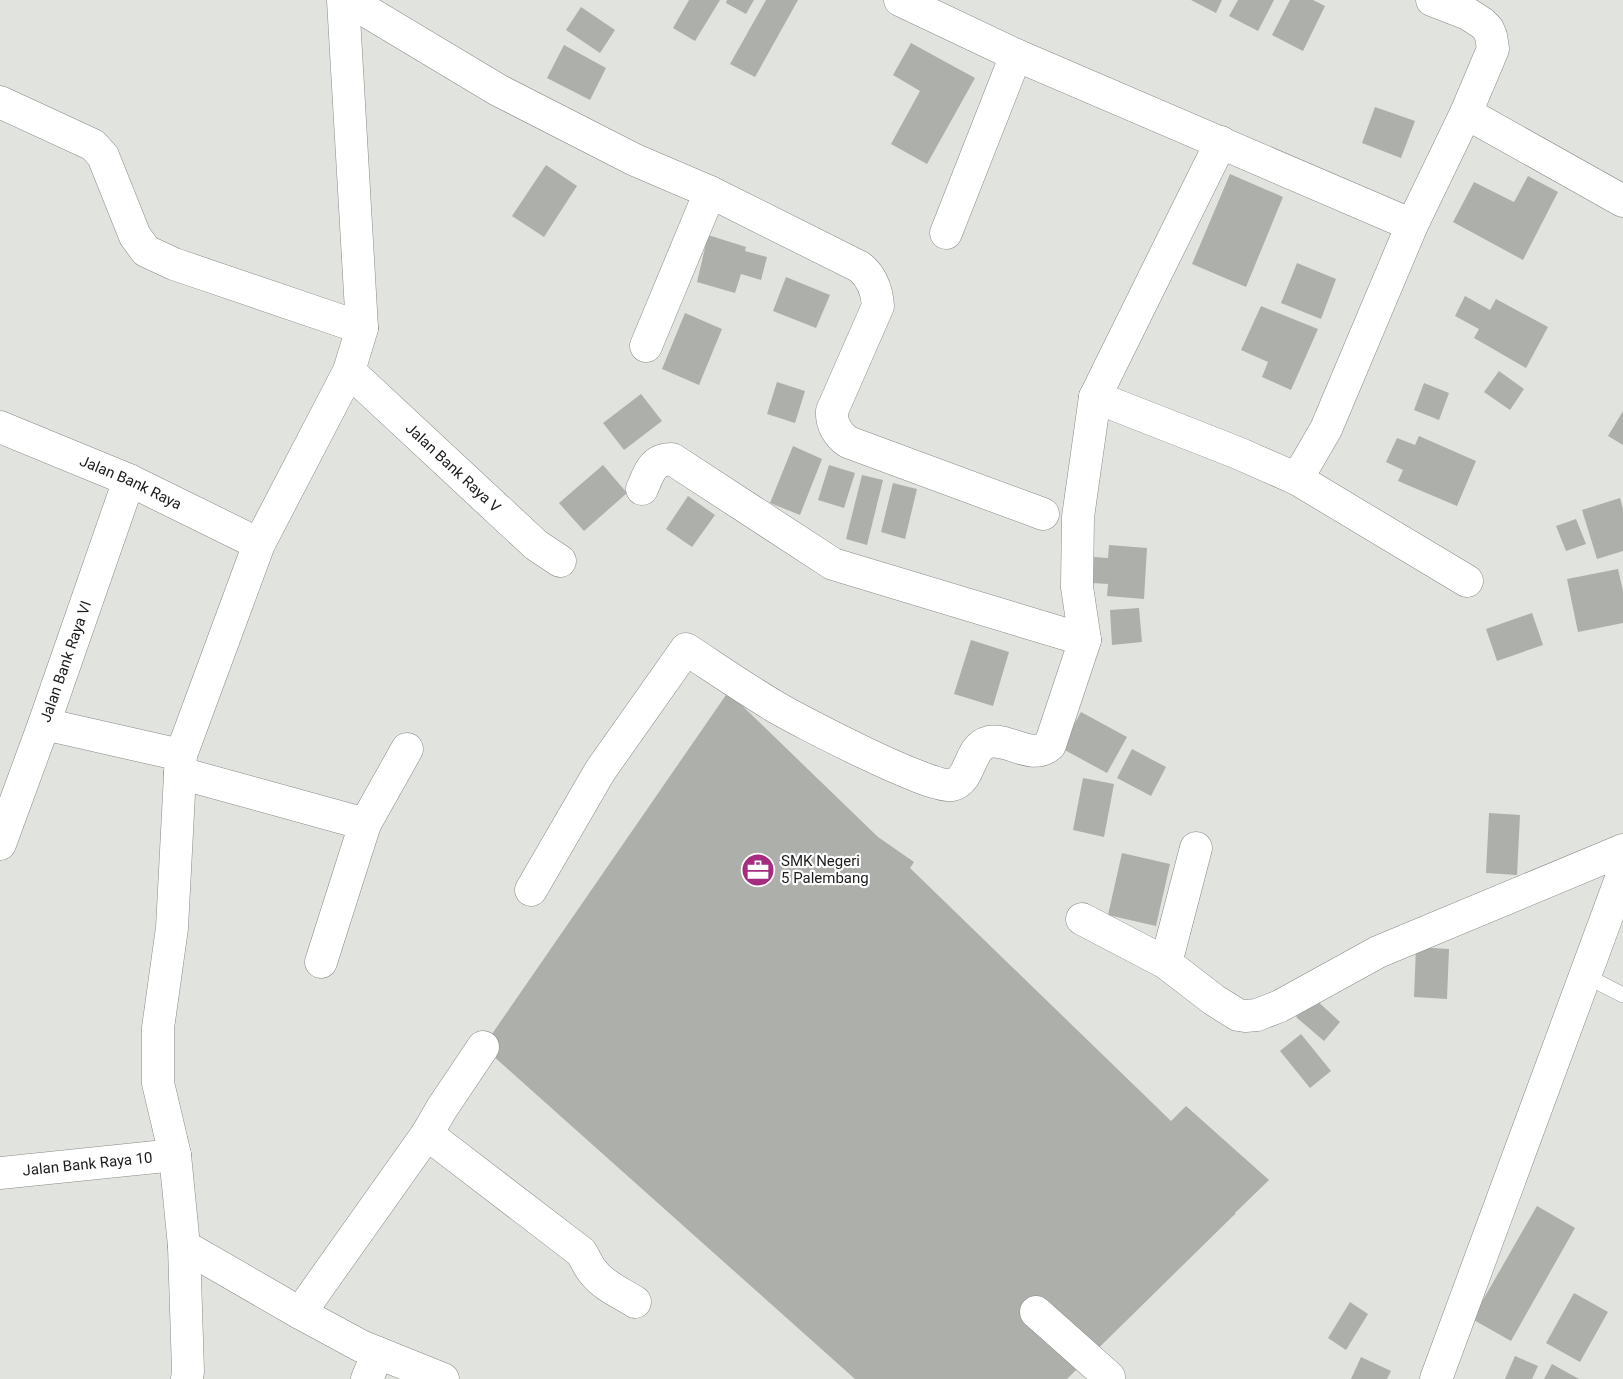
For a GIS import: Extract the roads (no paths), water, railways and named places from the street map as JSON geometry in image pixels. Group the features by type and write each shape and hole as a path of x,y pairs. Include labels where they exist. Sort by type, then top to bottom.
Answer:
{"street":[{"path":"187,1379 184,1246 175,1155 158,1083 158,1028 172,928 181,764 259,544 349,371 362,328 343,0"},
{"path":"348,0 498,90 635,160 710,192 852,262 866,273 877,295 878,306 832,411 834,423 841,437 848,442 1043,514"},
{"path":"900,0 1016,55 1413,225"},
{"path":"1297,479 1326,429 1413,225 1466,113 1493,49 1491,36 1482,23 1468,14 1432,0"},
{"path":"946,233 1016,55"},
{"path":"0,102 93,146 103,156 135,236 146,251 174,264 362,328"},
{"path":"1466,113 1623,201"},
{"path":"531,890 600,771 686,649 775,707 908,773 939,784 947,786 962,780 978,748 985,744 996,742 1036,751 1050,745 1085,640 1077,587 1078,517 1095,397 1221,142"},
{"path":"646,346 710,192"},
{"name":"Jalan Bank Raya V","path":"349,371 536,544 560,561"},
{"path":"1095,397 1238,453 1297,479 1467,581"},
{"name":"Jalan Bank Raya","path":"0,427 129,480 259,544"},
{"path":"642,489 652,467 660,460 672,459 833,564 1085,640"},
{"name":"Jalan Bank Raya VI","path":"0,844 129,480"},
{"path":"44,724 181,764 365,824"},
{"path":"321,962 365,824 407,749"},
{"path":"1166,963 1196,848"},
{"path":"1082,919 1166,963 1214,1000 1238,1015 1257,1015 1280,1006 1378,952 1623,850"},
{"path":"1436,1379 1623,873"},
{"path":"300,1313 427,1134 442,1107 483,1047"},
{"path":"427,1134 581,1252 591,1271 600,1280 635,1302"},
{"name":"Jalan Bank Raya 10","path":"0,1173 175,1155"},
{"path":"184,1246 361,1346 372,1366 443,1379"},
{"path":"1036,1312 1105,1378"}],"lane":[{"path":"1586,976 1623,995"}],"place":[{"name":"SMK Negeri 5 Palembang","path":"758,870"}]}
